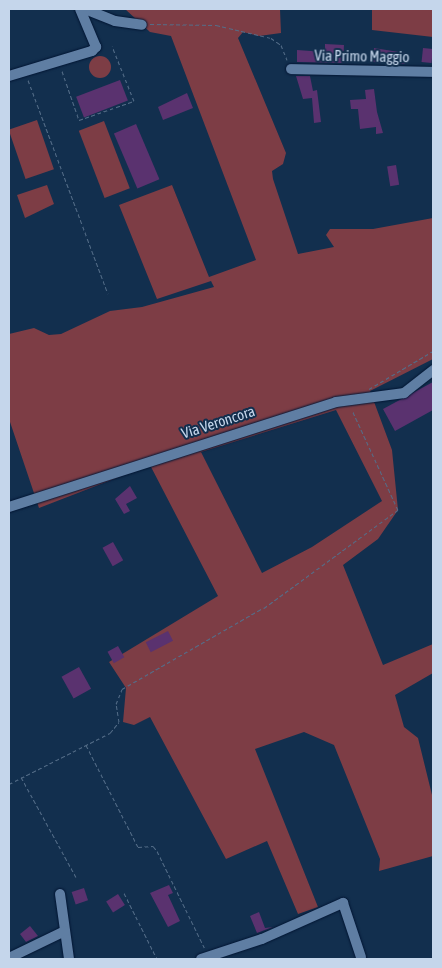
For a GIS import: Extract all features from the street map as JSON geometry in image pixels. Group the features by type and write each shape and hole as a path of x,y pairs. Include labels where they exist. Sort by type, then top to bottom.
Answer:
{"street":[{"path":"9,76 60,63 96,46 80,9"},
{"path":"84,9 115,21 142,25"},
{"name":"Via Primo Maggio","path":"291,69 433,72"},
{"name":"Via Veroncora","path":"9,507 221,436 347,400 404,393 433,370"},
{"path":"60,894 69,959"},
{"path":"203,958 262,939 343,903 361,957"},
{"path":"9,958 65,931"}],"path":[{"path":"142,25 216,25 271,38 281,45 291,69"},
{"path":"60,63 75,112 84,121 134,101 112,46"},
{"path":"27,72 108,294"},
{"path":"366,391 433,352"},
{"path":"9,784 20,776 115,728 116,704 122,689 260,611 398,510 347,400"},
{"path":"260,611 263,608"},
{"path":"86,744 138,847 153,846 157,851 203,958"},
{"path":"20,776 76,877"},
{"path":"124,893 157,959"}],"shaded area":[{"path":"125,9 280,9 281,33 259,36 243,32 238,38 286,153 283,164 272,171 298,254 334,247 326,235 330,229 373,229 433,218 433,359 370,391 392,450 398,510 378,539 343,565 383,665 433,644 433,673 395,695 404,727 418,738 433,799 433,856 379,871 380,859 334,745 304,732 255,749 318,907 298,914 267,841 226,859 150,717 134,725 123,722 126,688 109,662 218,596 150,465 39,508 9,419 9,334 34,328 49,335 61,334 110,311 142,307 214,287 211,281 157,299 119,205 172,185 209,277 256,260 171,36 150,32","holes":["336,410 382,501 312,547 262,573 201,452"]},
{"path":"372,9 433,9 433,37 372,30"},
{"path":"100,56 108,59 111,67 108,75 100,78 92,75 89,67 92,59"},
{"path":"37,120 54,169 26,179 9,130"},
{"path":"104,121 130,188 105,198 79,131"},
{"path":"47,185 54,204 25,218 17,195"}],"building":[{"path":"325,44 344,45 343,63 297,62 297,50 325,52"},
{"path":"374,48 405,53 405,64 373,62"},
{"path":"423,48 433,49 431,63 422,62"},
{"path":"296,76 310,76 313,91 317,90 321,122 314,123 312,98 303,99"},
{"path":"120,80 128,101 84,117 76,97"},
{"path":"374,89 377,112 383,133 376,134 376,127 360,129 358,109 351,109 350,100 366,99 365,90"},
{"path":"187,93 193,108 163,120 158,107"},
{"path":"136,124 159,179 137,189 114,133"},
{"path":"396,165 399,185 390,186 387,166"},
{"path":"433,382 433,410 395,431 383,409"},
{"path":"130,486 137,498 126,504 130,511 124,514 115,499"},
{"path":"113,542 123,560 113,566 103,548"},
{"path":"168,631 173,641 151,652 146,642"},
{"path":"118,646 124,657 114,663 108,652"},
{"path":"79,667 91,689 74,699 62,677"},
{"path":"169,885 173,893 168,895 180,921 168,927 150,893"},
{"path":"84,888 88,900 76,904 72,892"},
{"path":"118,894 125,905 113,912 106,901"},
{"path":"259,912 265,928 273,927 257,933 250,916"},
{"path":"30,926 38,936 26,942 20,934"}]}
